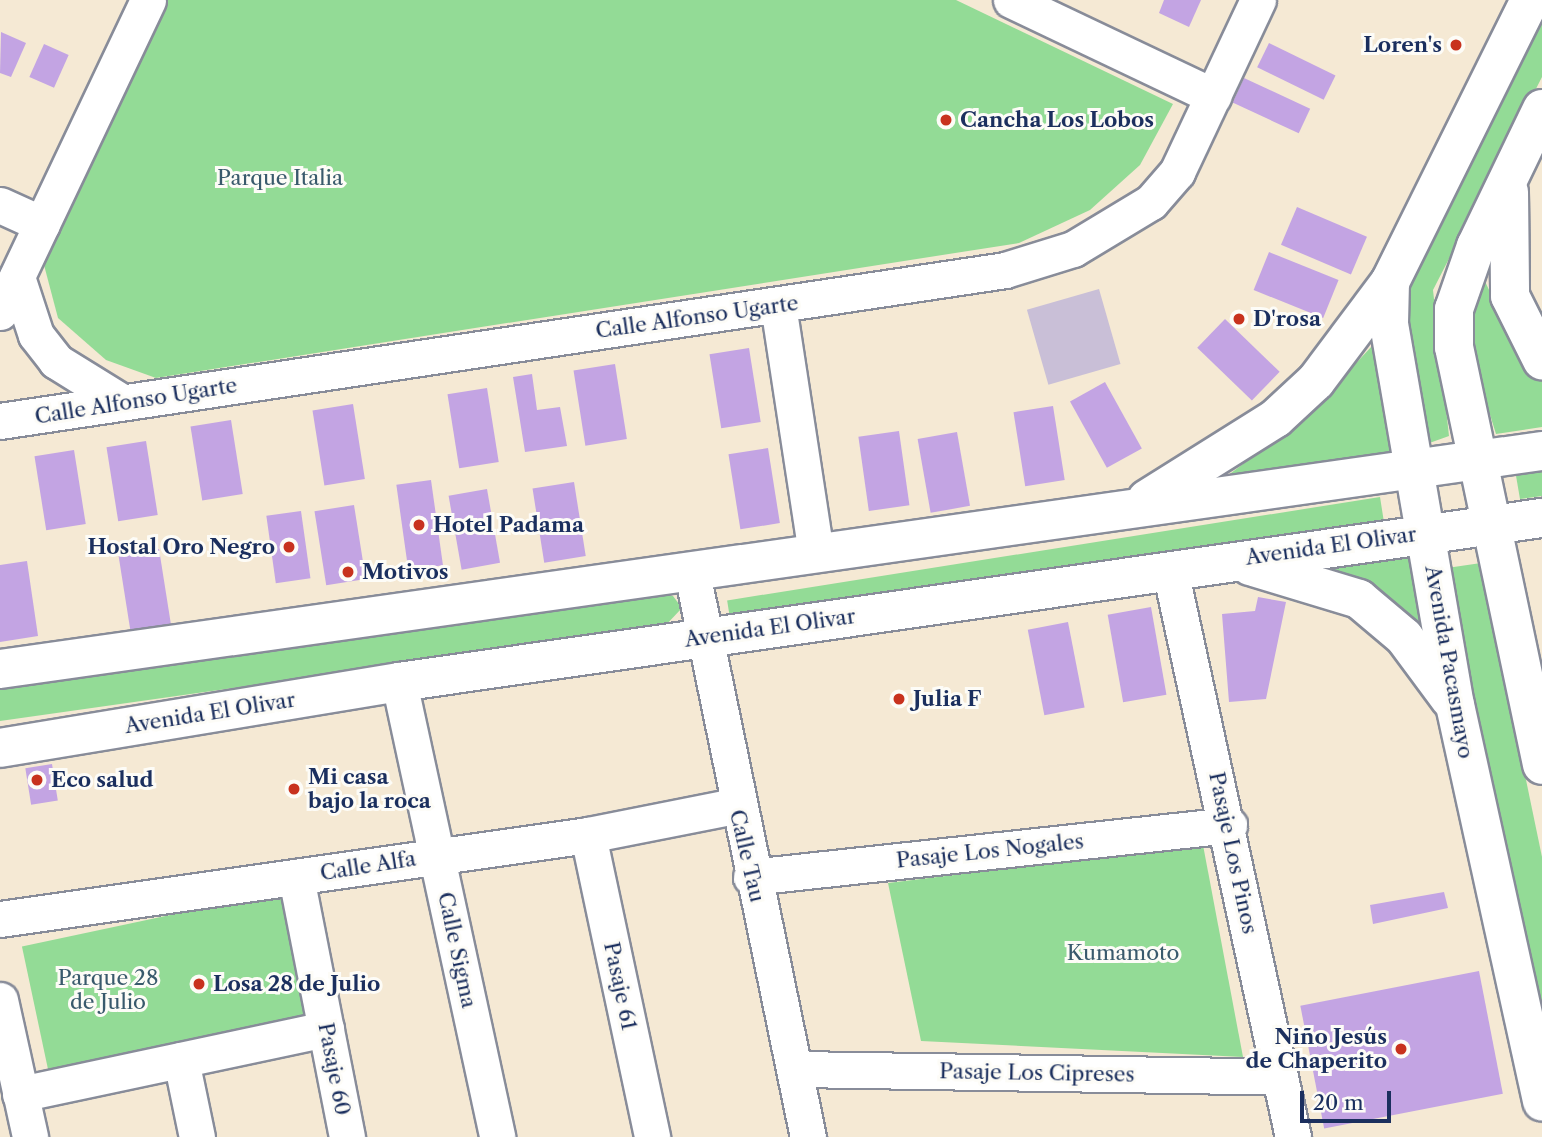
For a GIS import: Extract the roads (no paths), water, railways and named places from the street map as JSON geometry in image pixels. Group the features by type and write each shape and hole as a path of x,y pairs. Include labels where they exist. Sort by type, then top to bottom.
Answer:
{"main road":[{"name":"Avenida Pacasmayo","path":"1530,0 1390,282 1392,366 1426,533 1455,705 1542,1102"},
{"path":"1542,110 1511,168 1454,309 1454,346 1542,765"},
{"path":"1511,168 1506,248 1510,296 1542,360"},
{"path":"1133,507 1276,418 1316,381 1390,282"},
{"path":"0,669 1542,451"},
{"name":"Avenida El Olivar","path":"0,748 399,682 1217,562 1542,518"},
{"path":"1217,562 1272,569 1359,599 1404,637 1455,705"}],"street":[{"path":"0,312 148,0"},
{"path":"1011,0 1213,96"},
{"name":"Calle Alfonso Ugarte","path":"0,421 1005,270 1073,249 1152,202 1177,172 1258,0"},
{"path":"0,205 42,224"},
{"path":"17,277 36,335 56,361 122,402"},
{"path":"778,305 816,553"},
{"name":"Pasaje Los Pinos","path":"1170,570 1228,825 1293,1137"},
{"name":"Calle Tau","path":"692,573 735,806 808,1137"},
{"name":"Calle Sigma","path":"399,682 497,1137"},
{"name":"Calle Alfa","path":"0,919 588,835 735,806"},
{"name":"Pasaje Los Nogales","path":"751,877 1228,825"},
{"name":"Pasaje 61","path":"588,835 652,1137"},
{"name":"Pasaje 60","path":"296,877 347,1137"},
{"path":"0,1000 30,1137"},
{"path":"20,1094 326,1029"},
{"path":"181,1060 197,1137"},
{"name":"Pasaje Los Cipreses","path":"795,1069 1279,1077"}],"place":[{"name":"Loren's","path":"1456,45"},
{"name":"Cancha Los Lobos","path":"946,120"},
{"name":"D'rosa","path":"1239,319"},
{"name":"Hotel Padama","path":"419,525"},
{"name":"Hostal Oro Negro","path":"289,547"},
{"name":"Motivos","path":"348,572"},
{"name":"Julia F","path":"899,699"},
{"name":"Eco salud","path":"37,780"},
{"name":"Mi casa bajo la roca","path":"294,789"},
{"name":"Losa 28 de Julio","path":"199,984"},
{"name":"Niño Jesús de Chaperito","path":"1401,1049"}],"park label":[{"name":"Parque Italia","path":"280,178"},
{"name":"Kumamoto","path":"1123,953"},
{"name":"Parque 28 de Julio","path":"108,990"}]}
